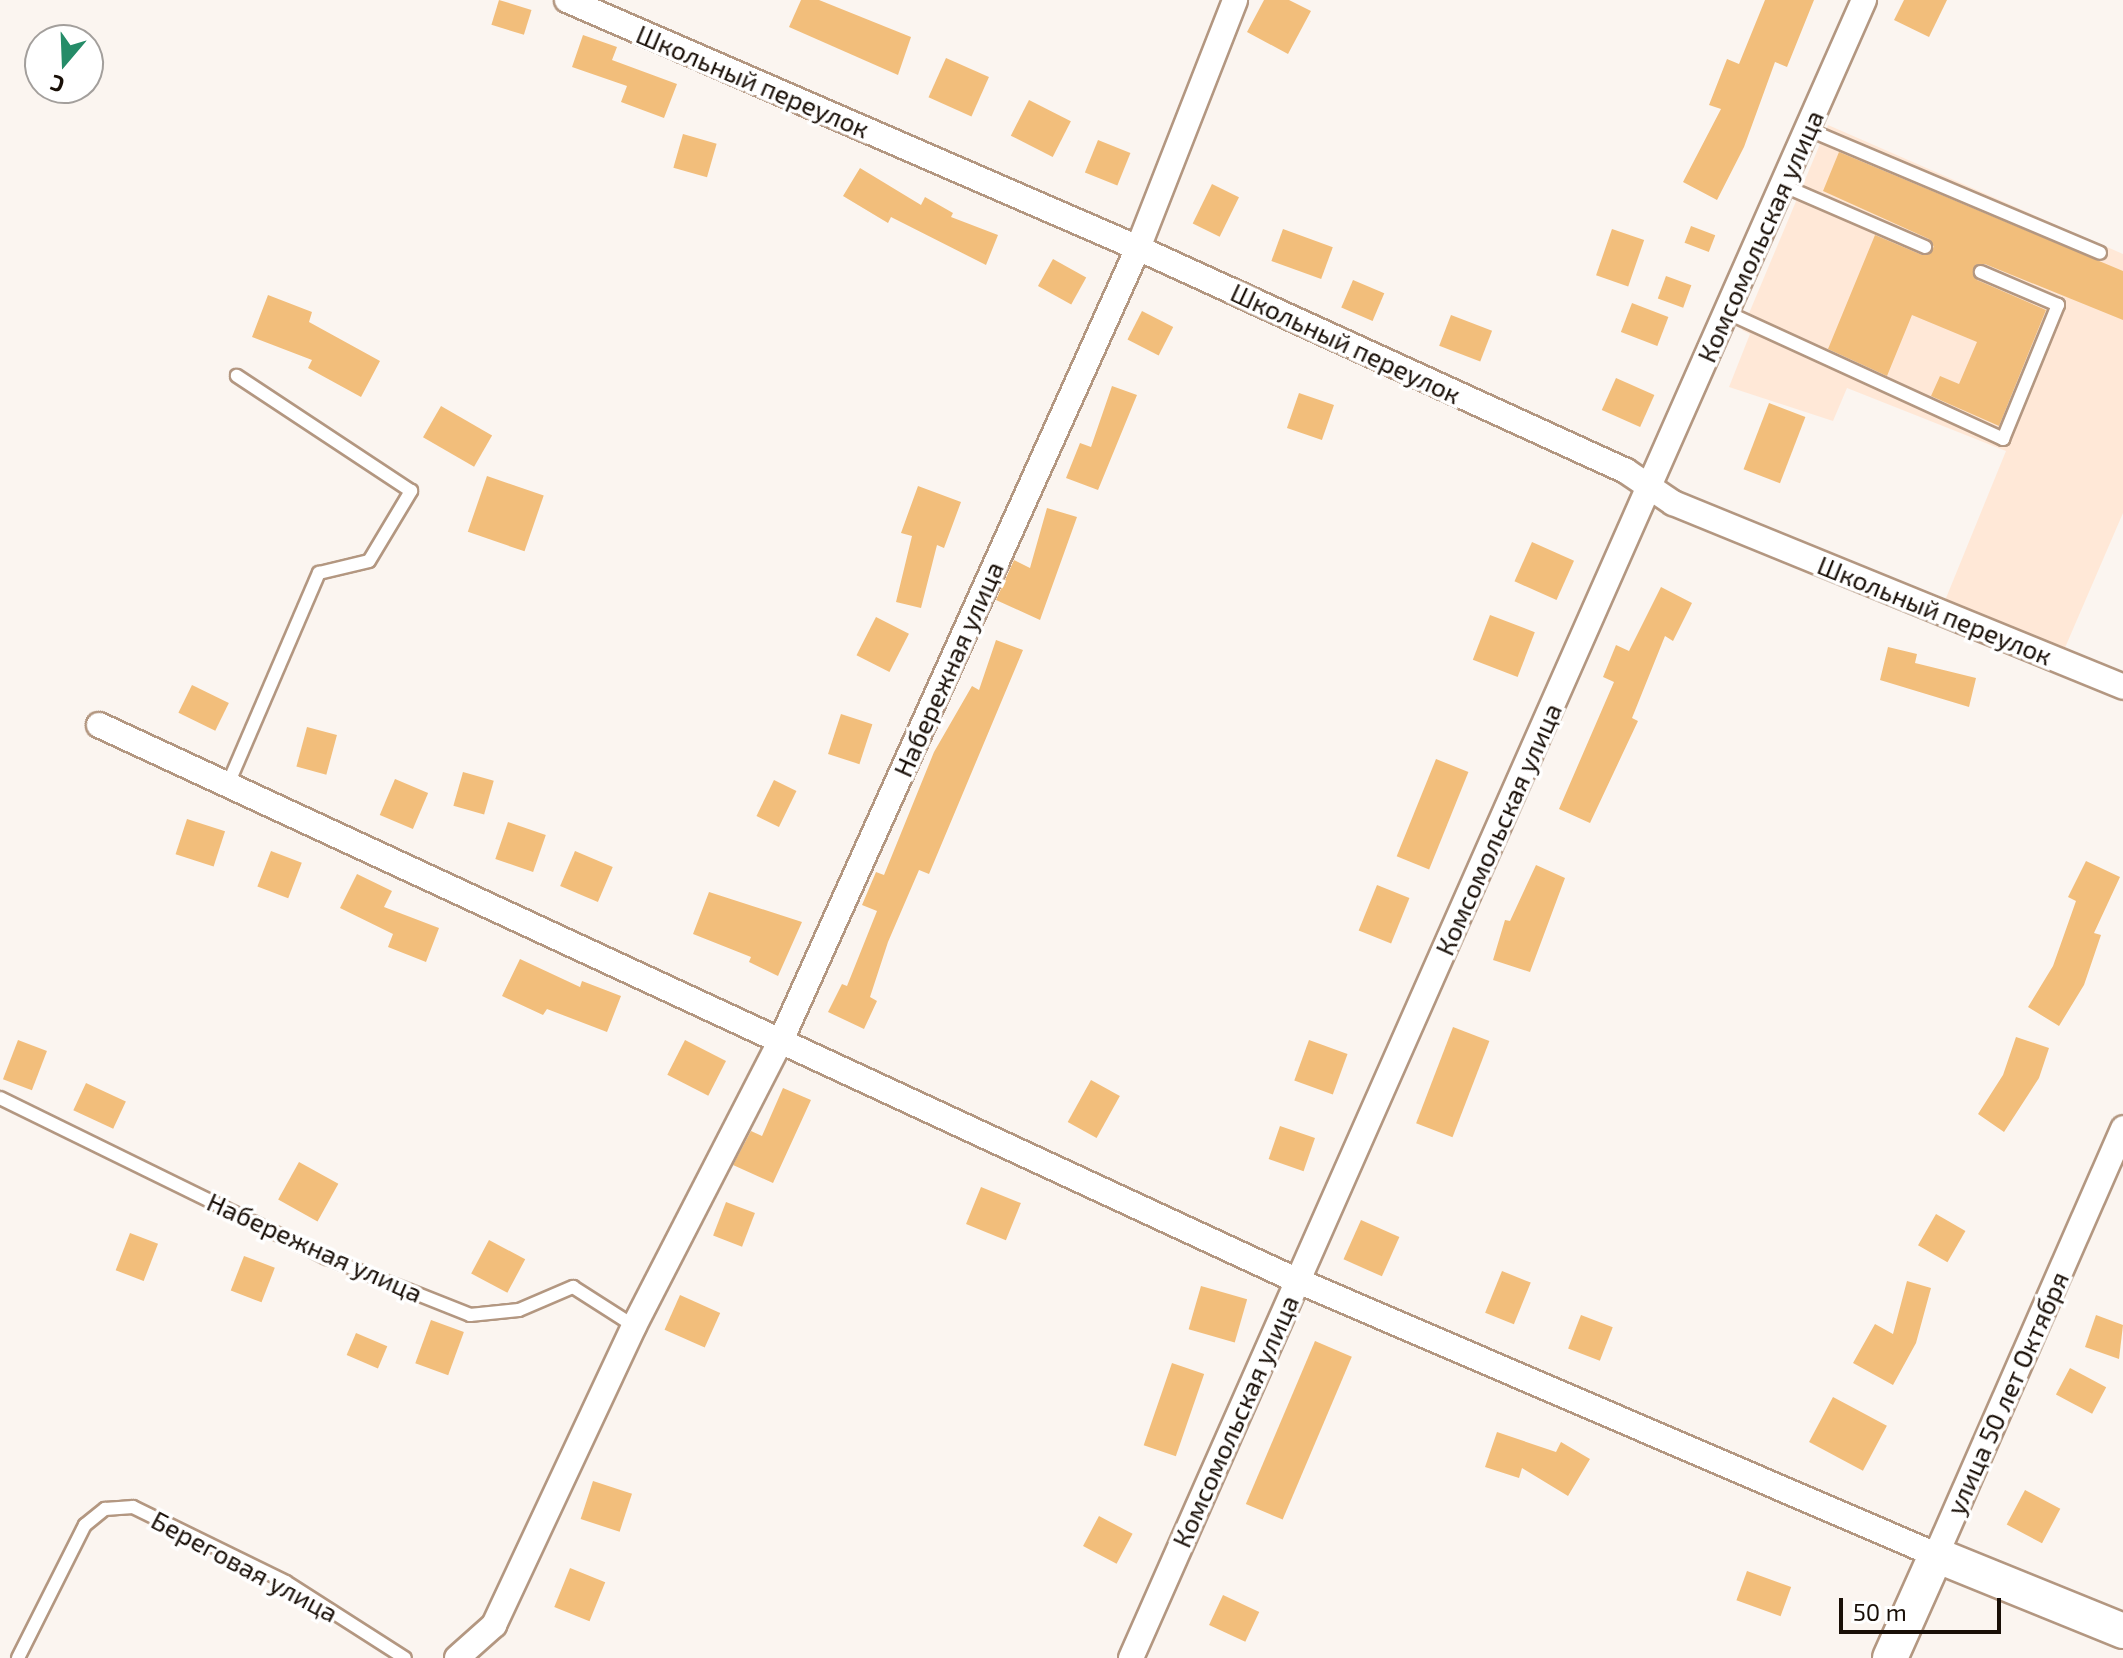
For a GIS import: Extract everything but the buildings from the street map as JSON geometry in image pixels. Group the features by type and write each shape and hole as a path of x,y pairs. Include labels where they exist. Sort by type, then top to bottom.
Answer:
{"street":[{"name":"Школьный переулок","path":"567,0 1138,248 1626,471 1673,503 2123,687"},
{"name":"Набережная улица","path":"457,1658 494,1625 634,1326 782,1038 1138,248 1235,0"},
{"name":"Комсомольская улица","path":"1131,1658 1864,0"},
{"path":"99,725 782,1038 1296,1280 1936,1555 2123,1631"},
{"name":"улица 50 лет Октября","path":"1890,1658 2123,1128"}],"lane":[{"path":"1807,129 2100,253"},
{"path":"1782,185 1925,247"},
{"path":"1726,312 2003,439 2058,305 1981,272"},
{"path":"228,784 319,573 369,561 411,491 237,376"},
{"name":"Набережная улица","path":"0,1098 327,1258 470,1315 519,1310 573,1287 634,1326"},
{"name":"Береговая улица","path":"18,1658 85,1525 105,1509 133,1507 286,1582 405,1658"}],"shaded area":[{"path":"1828,125 2123,254 2123,513 2064,650 1944,603 2006,451 1847,388 1833,421 1729,387 1750,334 1742,330"}]}
